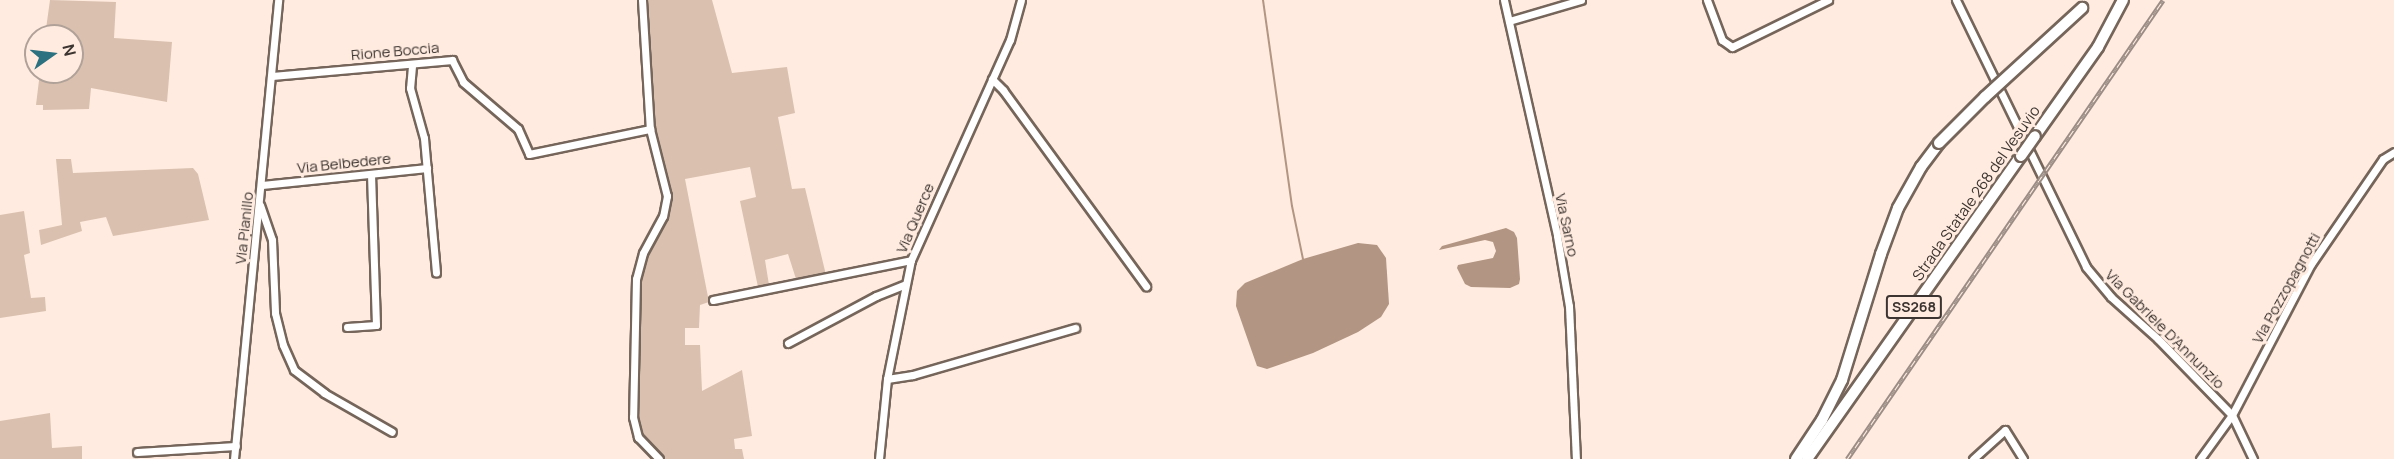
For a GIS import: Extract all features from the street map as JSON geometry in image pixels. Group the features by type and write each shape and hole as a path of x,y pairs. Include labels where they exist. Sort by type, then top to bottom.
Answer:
{"highway":[{"name":"Strada Statale 268 del Vesuvio","path":"1807,459 2098,47 2123,0"},
{"name":"SS268","path":"1796,459 1822,420 1842,380 1881,254 1898,208 1921,167 1939,143 1977,104 2086,4"}],"street":[{"name":"Via Pianillo","path":"234,459 278,0"},
{"path":"642,0 650,129 667,196 663,216 643,253 636,279 633,417 638,437 659,459"},
{"name":"Via Querce","path":"879,459 887,379 911,260 1010,40 1021,0"},
{"name":"Via Sarno","path":"1504,0 1557,236 1569,306 1575,459"},
{"path":"1509,21 1581,0"},
{"path":"1707,0 1722,40 1732,47 1828,0"},
{"name":"Via Gabriele D'Annunzio","path":"1956,0 2086,267 2111,297 2158,339 2232,415 2253,459"},
{"name":"Rione Boccia","path":"272,76 359,67 412,66 452,60 463,82 518,129 529,154 650,129"},
{"path":"412,66 410,88 424,138 436,272"},
{"path":"992,80 1004,90 1146,286"},
{"name":"Via Pozzopagnotti","path":"2200,459 2232,415 2311,264 2383,159 2394,152"},
{"name":"Via Belbedere","path":"262,185 428,168"},
{"path":"347,327 376,325 371,175"},
{"path":"260,205 266,217 273,249 275,313 283,345 294,370 324,393 392,432"},
{"path":"713,300 911,260"},
{"path":"788,343 876,296 905,284"},
{"path":"887,379 913,375 1075,328"},
{"path":"1973,459 2005,430 2023,459"},
{"path":"137,452 236,446"}],"shaded area":[{"path":"50,0 116,2 114,38 172,42 167,102 91,88 89,109 43,110 43,105 36,105 39,84 84,84 84,24 47,24"},
{"path":"646,0 712,0 732,73 787,67 795,113 778,117 792,189 805,188 826,275 797,282 788,254 765,260 769,285 758,287 740,201 756,197 750,167 685,179 709,302 700,305 699,328 685,328 685,345 700,345 702,391 742,370 752,436 734,439 735,449 742,449 744,459 665,459 644,438 639,429 637,413 640,288 644,261 665,224 670,198 654,134"},
{"path":"56,159 71,159 73,173 193,168 198,174 209,220 113,236 106,217 80,222 82,231 41,245 39,230 62,225"},
{"path":"24,211 30,253 24,255 31,298 45,297 46,311 0,318 0,215"},
{"path":"1506,228 1514,232 1517,238 1520,279 1519,284 1510,288 1471,287 1465,284 1457,268 1458,265 1493,258 1496,251 1493,242 1485,240 1439,250 1442,246"},
{"path":"1358,243 1377,245 1386,258 1389,304 1381,317 1358,332 1313,353 1267,369 1257,366 1236,306 1237,291 1245,283 1303,259"},
{"path":"50,413 52,448 82,446 82,459 0,459 0,421"}],"waterway":[{"path":"1263,0 1292,206 1303,259"}],"railway":[{"path":"1847,459 2163,0"}]}
